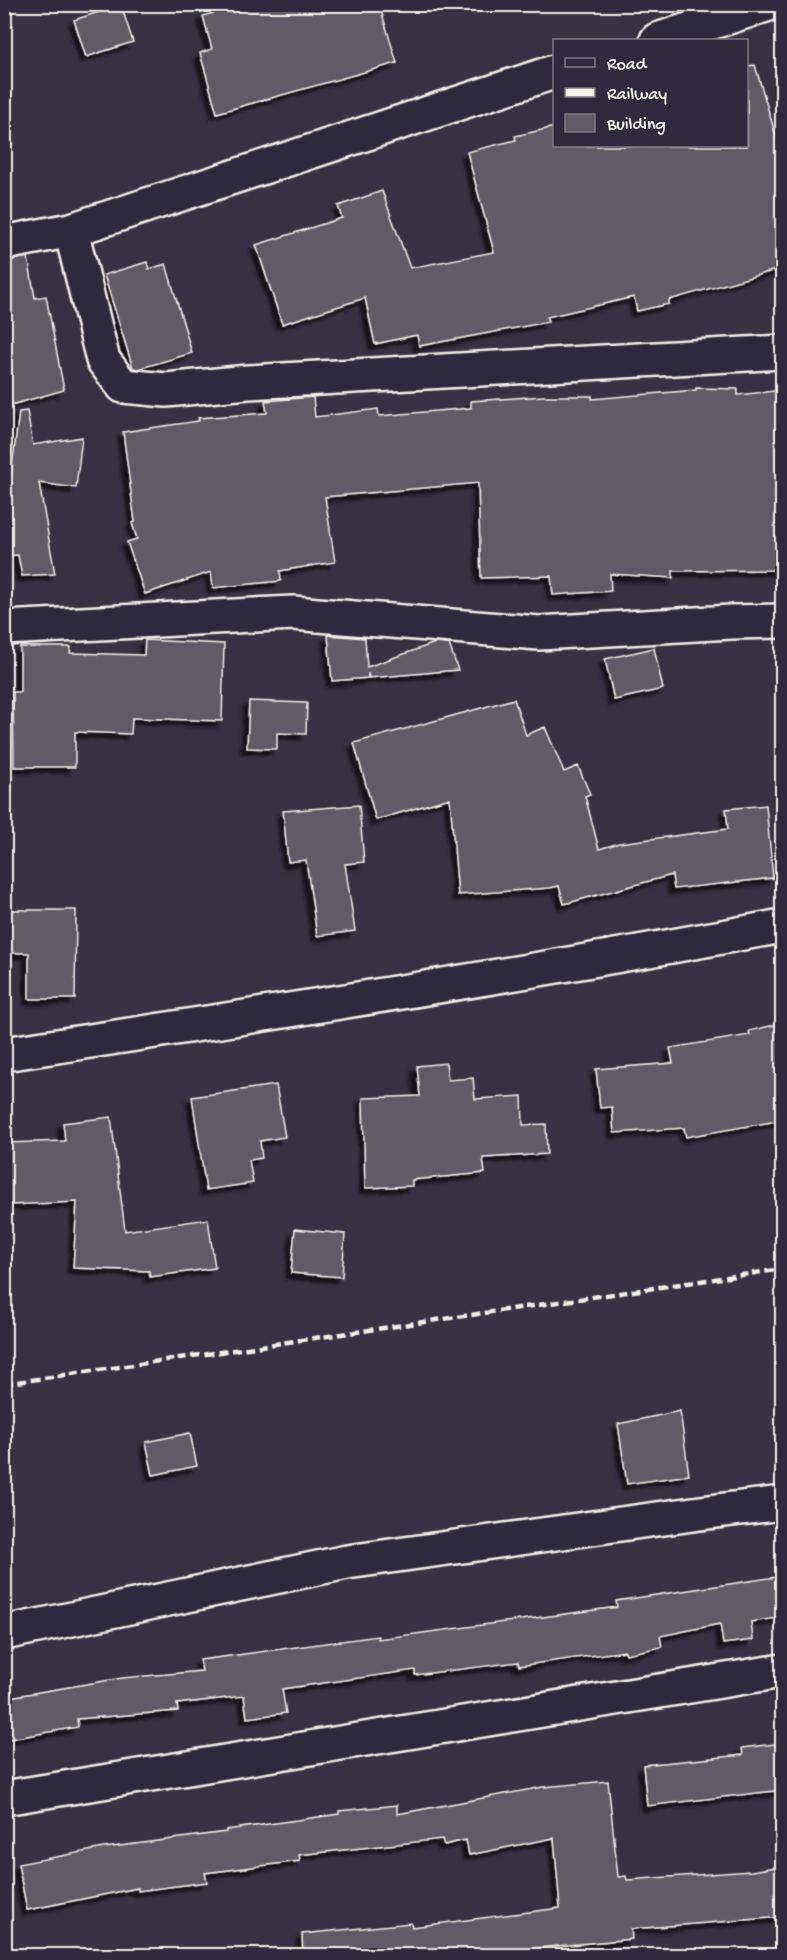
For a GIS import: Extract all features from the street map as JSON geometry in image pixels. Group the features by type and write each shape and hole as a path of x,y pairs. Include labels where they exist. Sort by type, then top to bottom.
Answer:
{"street":[{"path":"660,39 769,4"},
{"path":"4,243 71,230 553,73"},
{"path":"71,230 103,360 123,386 166,390 248,382 783,352"},
{"path":"4,628 292,613 539,633 783,621"},
{"path":"4,1054 311,1008 618,957 783,926"},
{"path":"4,1633 347,1562 783,1503"},
{"path":"4,1798 783,1671"}],"building":[{"path":"245,4 379,4 397,63 217,113 200,53 212,49 203,16"},
{"path":"121,5 133,42 86,57 74,20"},
{"path":"755,65 783,160 783,268 669,300 669,304 637,311 634,297 547,317 548,322 419,346 417,335 375,344 365,298 282,324 256,245 342,218 338,206 382,191 410,268 494,252 467,152 516,140 515,136 553,127 553,147 748,147 748,66"},
{"path":"28,257 35,298 46,296 64,390 4,407 4,261"},
{"path":"147,262 149,269 166,264 192,353 138,369 133,368 104,275"},
{"path":"696,388 738,389 738,395 783,390 783,570 673,571 673,578 610,574 611,591 553,595 551,576 481,578 478,483 325,497 335,562 280,571 281,581 213,588 211,572 145,594 127,542 137,539 132,523 135,522 123,432 199,421 198,418 267,413 265,401 313,397 315,417 378,409 379,416 471,408 471,401 544,396 592,396 592,399 696,390"},
{"path":"27,411 33,445 82,437 76,488 39,483 55,574 22,576 18,555 4,556 4,531 19,412"},
{"path":"328,635 365,638 367,667 435,643 449,644 458,670 369,678 368,673 368,678 332,681"},
{"path":"145,640 224,644 222,721 132,718 131,734 75,732 75,767 14,767 13,692 20,692 20,647 71,647 70,653 144,655"},
{"path":"654,648 663,689 614,700 605,659"},
{"path":"514,699 526,735 545,727 564,772 578,766 590,794 585,796 599,849 619,843 728,829 726,809 766,805 773,878 674,889 672,875 564,904 559,886 458,895 450,798 376,820 354,743"},
{"path":"249,701 307,703 306,734 277,733 277,749 247,748"},
{"path":"359,805 364,862 345,864 355,931 317,936 306,860 288,862 283,811"},
{"path":"9,910 76,910 75,999 29,999 29,953 8,953"},
{"path":"783,1023 783,1120 686,1137 684,1128 614,1133 612,1107 600,1108 596,1069 673,1063 670,1048 750,1035 749,1031"},
{"path":"446,1063 448,1080 473,1078 475,1099 522,1096 523,1125 546,1124 547,1154 483,1158 485,1173 412,1180 412,1186 365,1188 363,1098 420,1096 417,1066"},
{"path":"276,1085 285,1137 260,1141 262,1158 249,1160 253,1183 206,1190 192,1097"},
{"path":"111,1117 125,1231 208,1219 215,1268 150,1277 149,1271 73,1268 77,1202 9,1205 6,1143 65,1141 63,1123"},
{"path":"295,1229 345,1234 342,1277 291,1273"},
{"path":"680,1411 689,1475 627,1484 618,1424"},
{"path":"190,1433 197,1466 153,1475 146,1442"},
{"path":"783,1576 783,1617 751,1622 753,1640 723,1644 720,1624 660,1636 662,1647 626,1654 625,1651 519,1666 518,1662 415,1675 415,1670 282,1689 286,1713 247,1718 244,1696 177,1704 178,1711 77,1719 78,1727 4,1740 4,1698 122,1678 202,1671 200,1660 617,1607 616,1601"},
{"path":"783,1743 783,1790 647,1806 643,1765 743,1755 742,1748"},
{"path":"608,1781 618,1877 626,1876 627,1880 751,1871 783,1866 783,1917 631,1929 632,1939 516,1950 516,1953 496,1956 303,1956 302,1934 411,1923 412,1927 560,1908 554,1838 469,1855 466,1840 444,1845 442,1839 299,1855 300,1861 205,1873 207,1882 138,1891 138,1888 27,1910 18,1864 104,1848 339,1814 339,1811 397,1805 397,1814 543,1787"}],"railway":[{"path":"4,1384 782,1269"}]}
